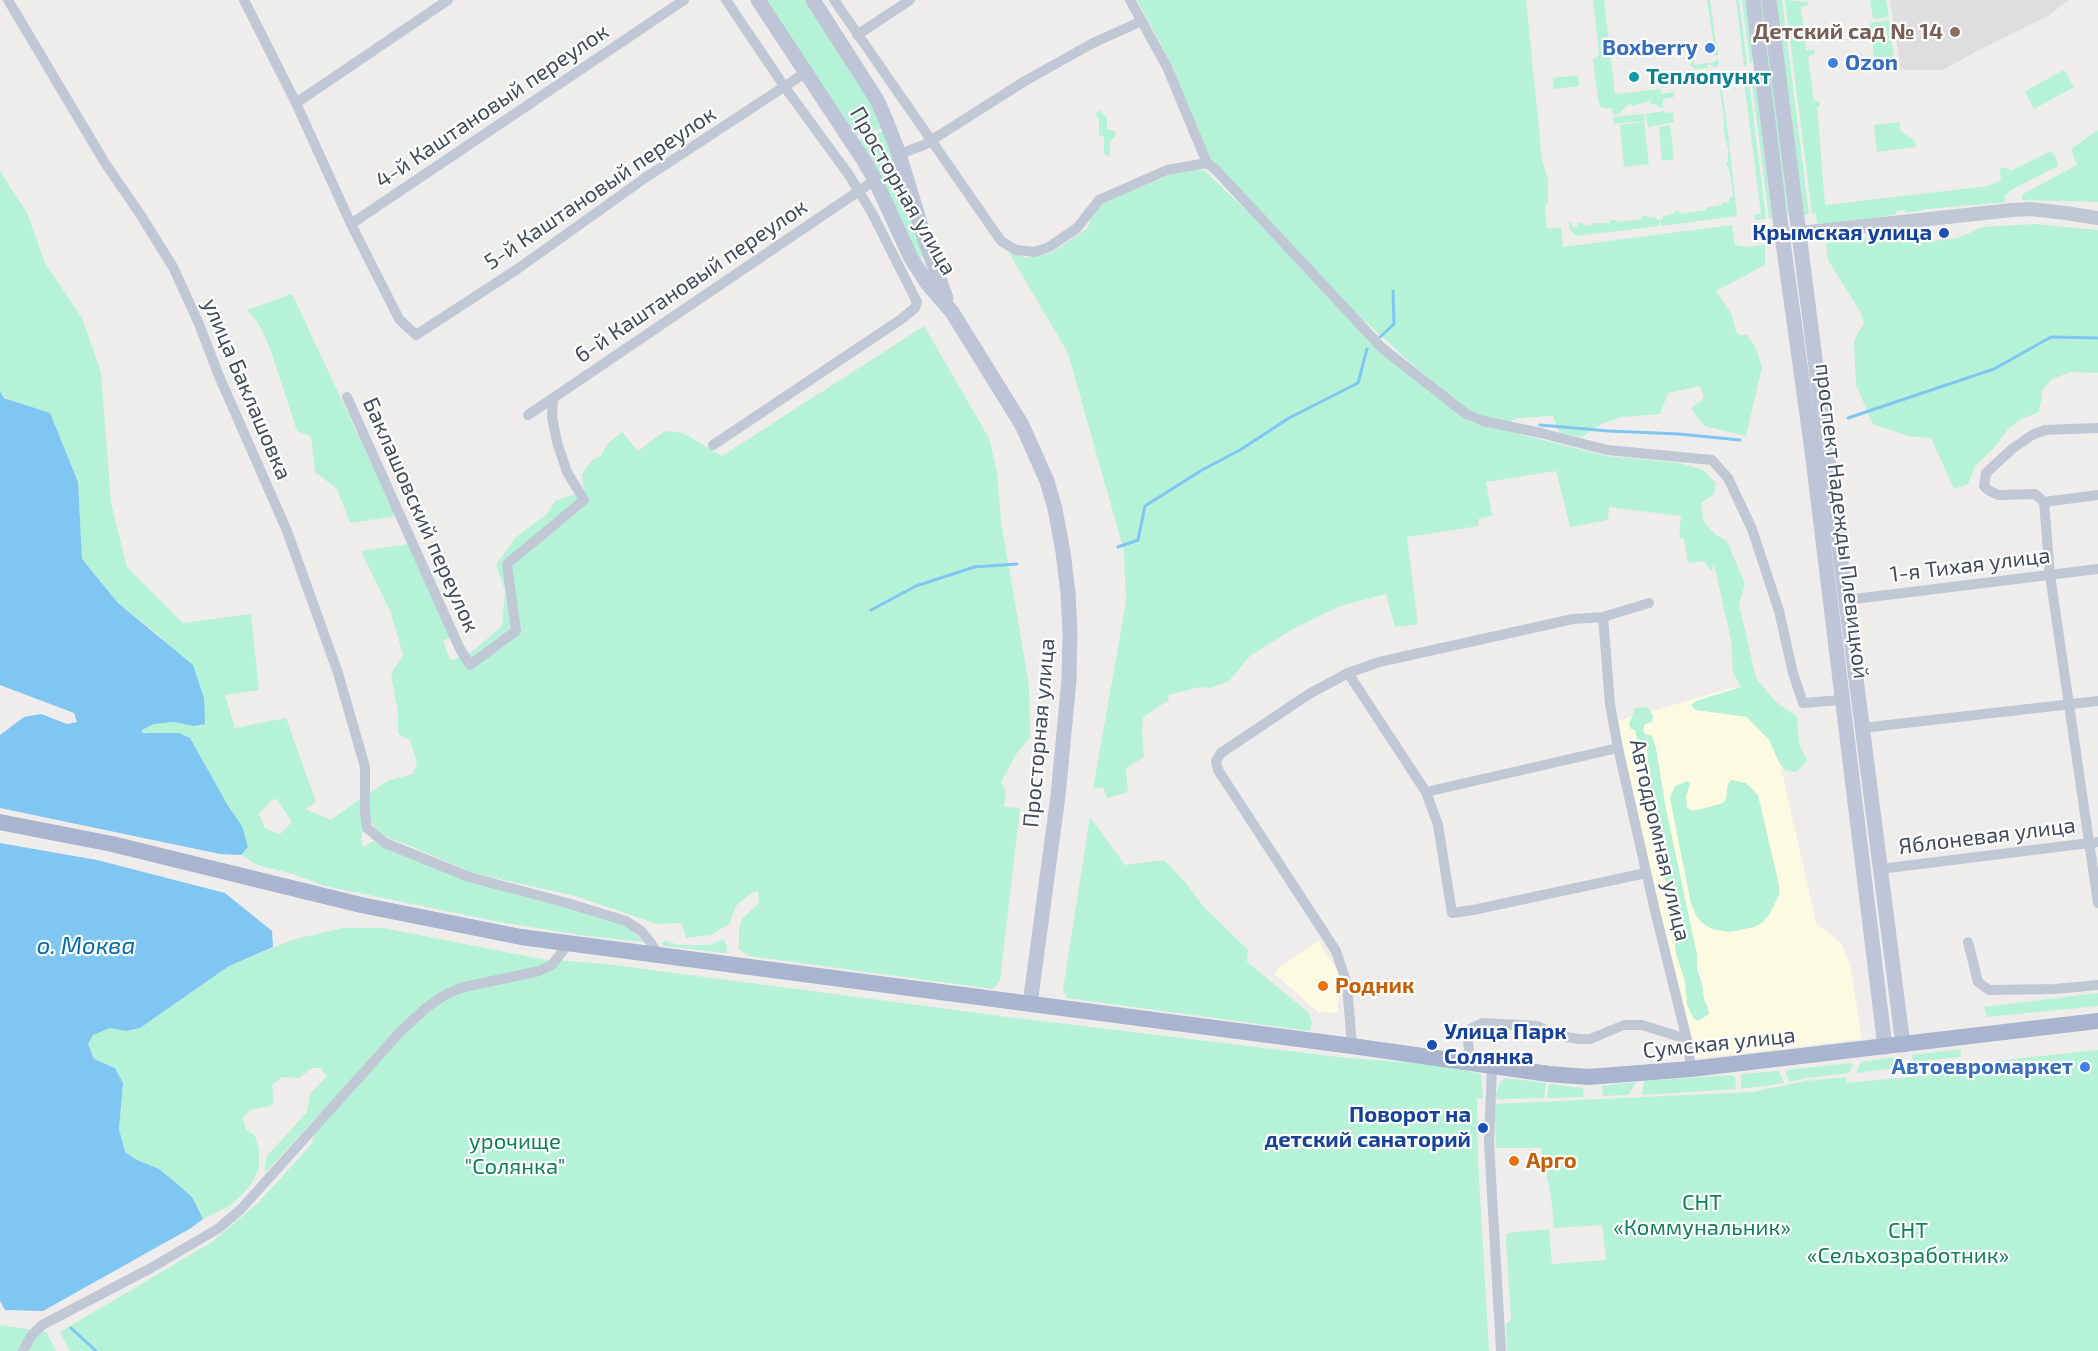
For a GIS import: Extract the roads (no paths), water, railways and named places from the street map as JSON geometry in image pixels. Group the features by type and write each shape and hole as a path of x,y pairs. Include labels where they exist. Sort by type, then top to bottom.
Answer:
{"main road":[{"name":"Просторная улица","path":"758,0 875,180 899,236 917,268 952,312 1022,425 1047,481 1055,509 1068,593 1070,631 1066,721 1030,1004"},
{"name":"Просторная улица","path":"813,0 877,100 899,154 932,260 952,312"},
{"name":"проспект Надежды Плевицкой","path":"1753,0 1812,451 1885,1047"},
{"name":"проспект Надежды Плевицкой","path":"1769,0 1903,1045"},
{"path":"917,268 922,271 928,270 932,260"},
{"name":"Сумская улица","path":"0,822 112,844 362,905 521,937 1549,1074 1588,1077 1691,1069 2098,1021"}],"street":[{"name":"улица Баклашовка","path":"8,0 105,163 173,267 199,324 219,376 287,531 338,673 365,766 367,828 385,843 469,877 626,921 641,931 651,942 658,955"},
{"path":"244,0 296,103 351,224"},
{"path":"296,103 448,0"},
{"name":"4-й Каштановый переулок","path":"351,224 684,0"},
{"path":"713,445 915,308 917,302 858,191 726,0"},
{"path":"834,0 1001,241 1016,250 1035,252 1049,247 1077,228 1099,200 1167,170 1207,163"},
{"path":"857,35 910,0"},
{"path":"1130,0 1167,67 1207,163 1382,348 1466,414 1483,422 1541,433 1607,450 1712,460 1728,478 1752,529 1779,611 1793,673 1803,703 1842,700"},
{"path":"899,154 933,140 1024,81 1093,43 1142,21"},
{"name":"5-й Каштановый переулок","path":"351,224 399,319 416,335 516,270 645,178 805,73"},
{"name":"6-й Каштановый переулок","path":"528,415 875,180"},
{"path":"1765,236 2030,209 2098,218"},
{"name":"Баклашовский переулок","path":"347,397 460,649 470,665 516,631 507,564 584,500 567,472 557,442 552,417 553,398"},
{"path":"2098,428 2045,430 2032,435 2012,449 1986,473 1984,486 1998,495 2035,494 2044,502 2050,575 2094,842 2098,903"},
{"path":"2044,502 2098,495"},
{"name":"1-я Тихая улица","path":"1846,600 2098,569"},
{"path":"1348,1046 1347,984 1336,951 1218,770 1216,761 1221,753 1309,694 1348,673 1379,662 1572,619 1603,617 1649,603"},
{"name":"Автодромная улица","path":"1603,617 1610,704 1618,748 1687,1039 1691,1069"},
{"path":"1348,673 1426,792 1438,825 1452,913 1646,873"},
{"path":"1862,728 2098,701"},
{"path":"1426,792 1618,748"},
{"name":"Яблоневая улица","path":"1880,869 2094,842"},
{"path":"1968,942 1978,982 1989,990 2098,985"},
{"path":"23,1351 30,1336 42,1325 151,1268 219,1228 241,1209 340,1097 402,1030 426,1008 460,988 539,971 552,964 568,944"},
{"path":"1467,1062 1469,1049 1467,1034 1475,1025 1483,1023 1538,1026 1554,1035 1579,1039 1590,1039 1624,1025 1642,1025 1687,1039"},
{"path":"1492,1066 1489,1142 1501,1351"}],"water":[{"path":"0,391 4,398 50,413 78,482 82,559 118,603 193,665 204,698 205,724 194,726 174,722 154,724 142,730 142,733 179,733 190,738 242,826 248,847 241,855 220,854 0,808 0,735 24,717 41,714 67,724 77,722 74,713 0,685"},
{"name":"о. Моква","path":"0,843 97,860 225,893 272,931 273,947 229,966 140,1028 126,1031 110,1028 93,1035 88,1044 94,1059 115,1068 123,1083 119,1129 125,1152 159,1169 175,1182 192,1197 203,1219 191,1228 43,1311 5,1310 0,1301"}],"waterway":[{"path":"1380,337 1394,324 1393,291"},
{"path":"1848,418 1994,369 2051,337 2098,338"},
{"path":"1118,547 1138,540 1145,506 1289,418 1358,383 1367,349"},
{"path":"1540,425 1740,440"},
{"path":"871,610 916,586 974,567 1017,564"},
{"path":"71,1328 96,1351"}],"place":[{"name":"Детский сад № 14","path":"1955,32"},
{"name":"Boxberry","path":"1710,48"},
{"name":"Ozon","path":"1833,63"},
{"name":"Теплопункт","path":"1634,77"},
{"name":"Крымская улица","path":"1944,233"},
{"name":"Родник","path":"1323,986"},
{"name":"Улица Парк Солянка","path":"1432,1045"},
{"name":"Автоевромаркет","path":"2085,1067"},
{"name":"Поворот на детский санаторий","path":"1483,1128"},
{"name":"Арго","path":"1514,1161"}],"park label":[{"name":"урочище \"Солянка\"","path":"515,1154"},
{"name":"СНТ «Коммунальник»","path":"1702,1216"},
{"name":"СНТ «Сельхозработник»","path":"1908,1244"}]}
